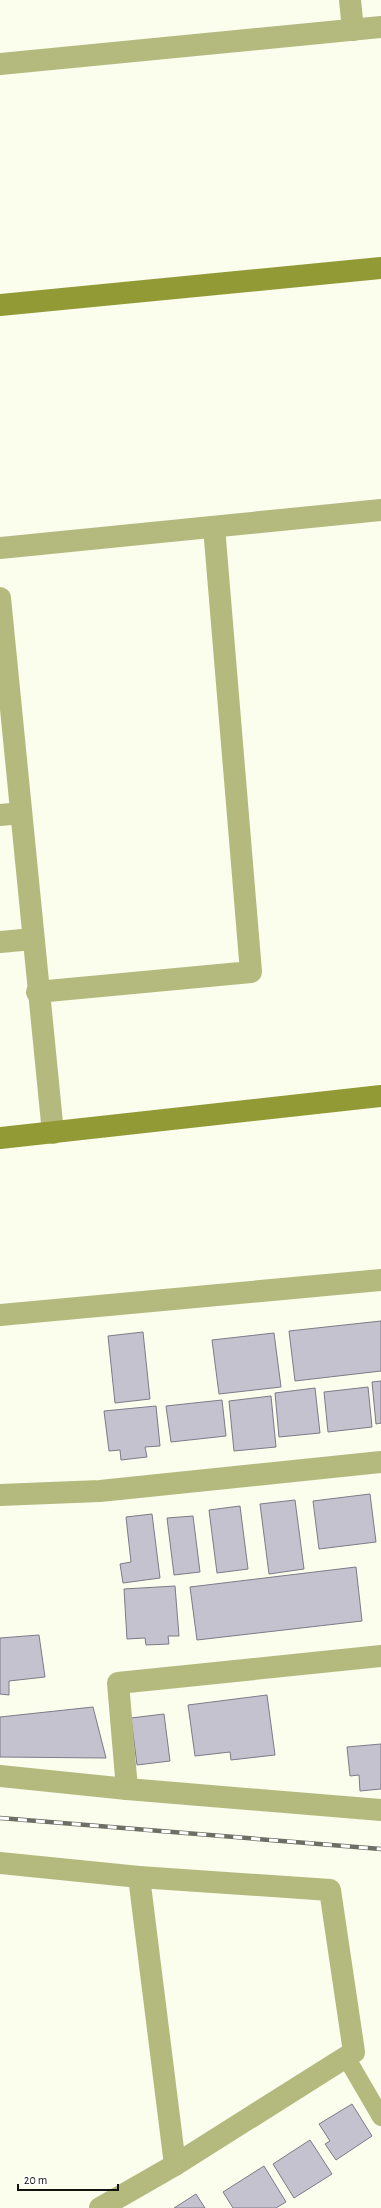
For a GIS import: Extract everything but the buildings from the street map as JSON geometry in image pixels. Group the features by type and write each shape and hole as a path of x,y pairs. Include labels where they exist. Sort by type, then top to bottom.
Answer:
{"street":[{"path":"350,0 353,30"},
{"path":"0,64 381,27"},
{"path":"0,305 381,268"},
{"path":"0,548 381,510"},
{"path":"37,992 251,972 214,527"},
{"path":"0,603 10,814 33,939 37,992 53,1133"},
{"path":"0,942 33,939"},
{"path":"0,1138 381,1096"},
{"path":"0,1314 381,1280"},
{"path":"0,1495 100,1491 381,1462"},
{"path":"127,1789 118,1683 381,1656"},
{"path":"0,1776 127,1789 381,1810"},
{"path":"0,1863 139,1877 330,1890 354,2052 175,2165 100,2208"},
{"path":"139,1877 175,2165"}],"lane":[{"path":"346,2057 381,2117"}],"railway":[{"path":"0,1818 381,1849"}]}
